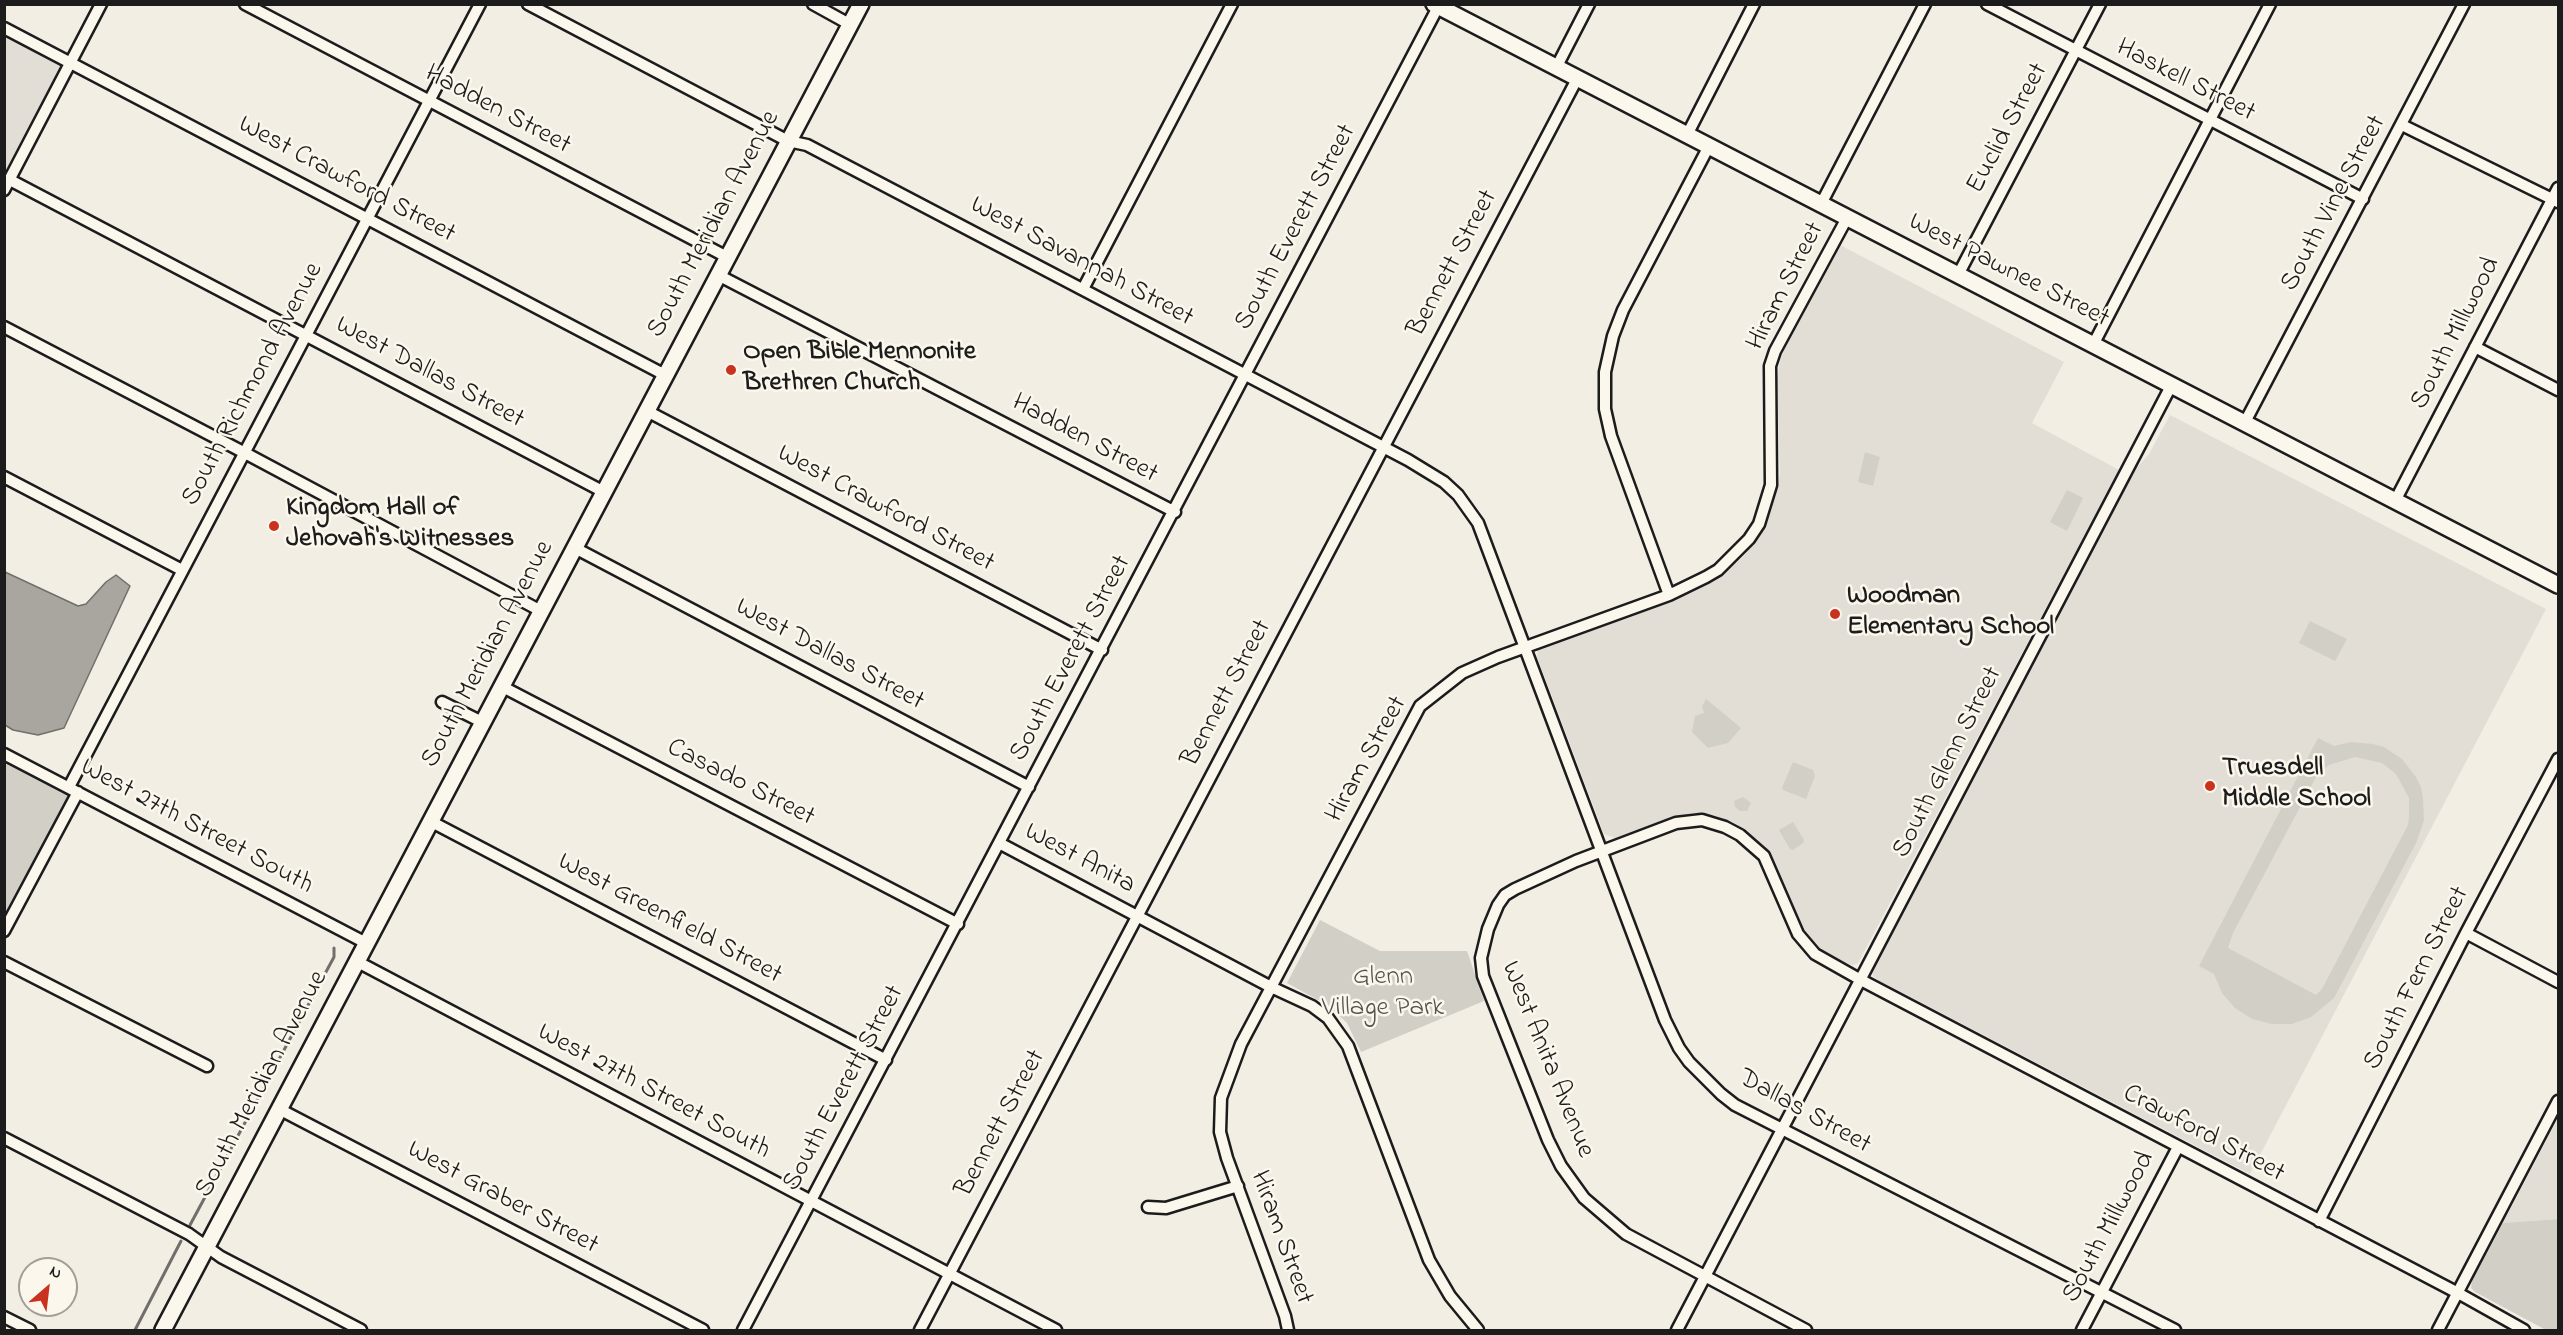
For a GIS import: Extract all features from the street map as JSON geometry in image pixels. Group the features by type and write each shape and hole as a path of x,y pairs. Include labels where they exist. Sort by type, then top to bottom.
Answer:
{"main road":[{"name":"South Meridian Avenue","path":"163,1330 861,4"},
{"name":"West Pawnee Street","path":"1436,6 2559,585"}],"street":[{"path":"7,185 101,4"},
{"name":"Hadden Street","path":"245,4 727,257"},
{"name":"South Richmond Avenue","path":"4,931 182,570 480,4"},
{"name":"West Savannah Street","path":"528,4 788,141 807,145 1436,476 1453,490 1478,522 1525,647"},
{"path":"813,4 851,25"},
{"path":"1083,289 1232,4"},
{"path":"1556,68 1589,4"},
{"path":"1687,135 1754,4"},
{"name":"Hiram Street","path":"1821,204 1925,4"},
{"name":"Haskell Street","path":"1987,4 2363,199"},
{"name":"Euclid Street","path":"1958,275 2100,4"},
{"path":"2093,345 2270,4"},
{"name":"South Vine Street","path":"2244,424 2464,4"},
{"name":"South Everett Street","path":"743,1330 1001,844 1436,6"},
{"name":"West Crawford Street","path":"4,28 665,375"},
{"name":"Bennett Street","path":"920,1330 1577,79"},
{"path":"2402,124 2556,200"},
{"path":"1669,595 1611,436 1605,409 1605,372 1613,336 1623,310 1709,146"},
{"name":"West Dallas Street","path":"7,185 306,335 604,492"},
{"name":"South Millwood","path":"2395,501 2475,347 2556,200 2559,188"},
{"name":"Hiram Street","path":"1288,1330 1286,1316 1220,1132 1221,1098 1241,1044 1420,706 1462,673 1525,647 1669,595 1718,570 1735,555 1758,525 1771,485 1770,366 1774,351 1847,218"},
{"name":"Hadden Street","path":"718,275 1174,513"},
{"path":"4,327 541,611"},
{"path":"2475,347 2559,390"},
{"name":"South Glenn Street","path":"1677,1330 2171,386"},
{"name":"West Crawford Street","path":"647,411 1102,650"},
{"path":"4,477 182,570"},
{"name":"West Dallas Street","path":"575,548 1029,787"},
{"name":"Dallas Street","path":"1525,647 1661,1010 1679,1048 1689,1062 1720,1094 1783,1130 2175,1330"},
{"name":"Casado Street","path":"501,686 958,924"},
{"path":"442,702 483,722"},
{"name":"West 27th Street South","path":"4,754 366,943"},
{"name":"South Fern Street","path":"2319,1221 2466,933 2559,759"},
{"path":"1602,851 1676,823 1702,820 1725,827 1740,835 1764,856 1792,922 1806,945 1815,954 1861,980"},
{"name":"West Greenfield Street","path":"430,821 886,1060"},
{"name":"West Anita","path":"1001,844 1137,916"},
{"name":"West Anita Avenue","path":"1602,851 1515,888 1505,895 1498,905 1481,958 1484,976 1548,1140 1572,1183 1601,1215 1626,1234 1806,1330"},
{"path":"1137,916 1271,987 1312,1006 1328,1018 1348,1046 1429,1260 1450,1296 1478,1330"},
{"path":"2466,933 2559,982"},
{"name":"West 27th Street South","path":"356,961 1056,1330"},
{"path":"4,962 207,1066"},
{"name":"Crawford Street","path":"1861,980 2458,1293 2524,1330"},
{"path":"2438,1330 2559,1101"},
{"name":"West Graber Street","path":"279,1109 704,1330"},
{"path":"4,1138 189,1234 221,1257 361,1330"},
{"name":"South Millwood","path":"2082,1330 2178,1147"},
{"path":"1149,1207 1166,1208 1238,1186"},
{"path":"4,1317 30,1330"}],"shaded area":[{"path":"5,28 71,62 5,189"},
{"name":"Woodman Elementary School","path":"1840,245 2064,362 2032,423 2119,470 1858,963 1853,965 1841,962 1814,945 1796,919 1780,876 1765,848 1733,822 1716,816 1696,813 1680,815 1615,838 1604,834 1537,657 1538,650 1542,647 1715,581 1744,556 1760,536 1770,514 1780,475 1777,378 1781,358 1787,342"},
{"name":"Truesdell Middle School","path":"2170,415 2546,609 2250,1174 1878,980 1873,976 1872,970 2132,473 2149,454"},
{"path":"5,572 78,606 86,604 106,582 116,575 130,586 64,728 38,735 13,730 5,725"},
{"path":"2558,1118 2558,1219 2503,1223"}],"green space":[{"path":"1865,452 1880,457 1873,486 1858,482"},
{"path":"2067,490 2083,498 2067,531 2050,522"},
{"path":"2310,621 2347,639 2335,661 2299,643"},
{"path":"1706,699 1741,728 1728,743 1708,748 1692,732 1695,716 1704,713 1702,706"},
{"path":"2318,738 2334,746 2351,742 2373,744 2384,747 2402,759 2421,787 2424,820 2417,841 2334,998 2311,1017 2292,1024 2272,1024 2252,1019 2235,1008 2222,993 2214,974 2199,966","holes":["2355,757 2382,763 2396,774 2409,798 2408,825 2322,989 2316,995 2228,948 2233,933 2316,777 2329,765"]},
{"path":"5,754 78,792 5,931"},
{"path":"1793,762 1813,770 1815,776 1806,799 1782,788"},
{"path":"1743,797 1751,803 1747,811 1740,811 1735,807 1734,801"},
{"path":"1793,822 1804,840 1793,850 1790,849 1779,830"},
{"name":"Glenn Village Park","path":"1320,920 1380,951 1467,951 1484,1001 1361,1052 1347,1023 1329,1006 1287,983"},
{"path":"2558,1219 2558,1330 2546,1330 2471,1288 2472,1281 2503,1223"}],"waterway":[{"path":"190,1225 334,957 334,948"},
{"path":"135,1330 181,1241"}],"place":[{"name":"Open Bible Mennonite Brethren Church","path":"731,370"},
{"name":"Kingdom Hall of Jehovah's Witnesses","path":"274,526"},
{"name":"Woodman Elementary School","path":"1835,614"},
{"name":"Truesdell Middle School","path":"2210,786"}]}
